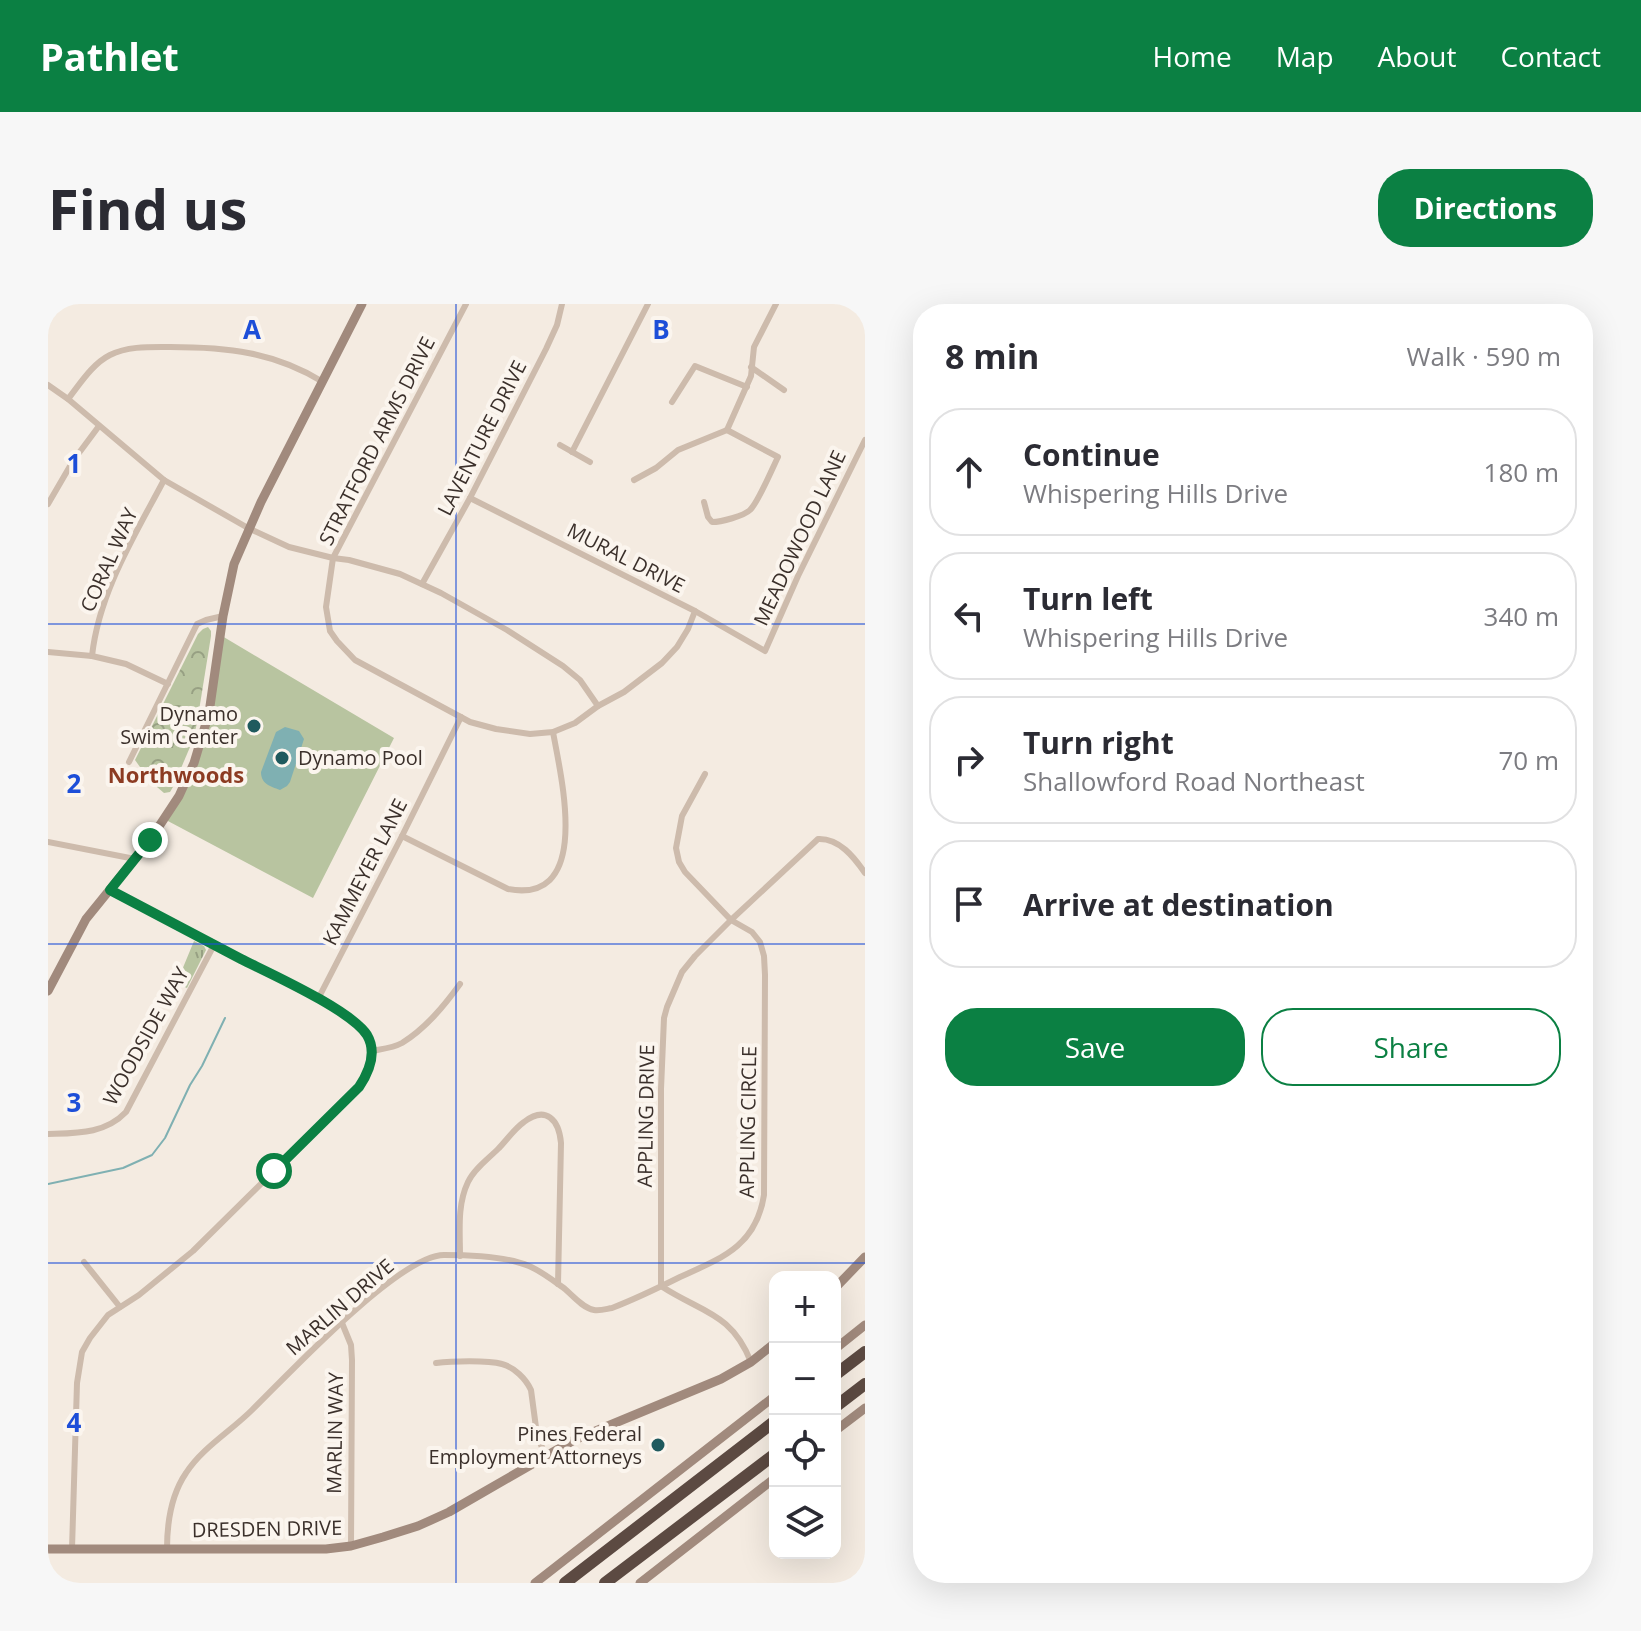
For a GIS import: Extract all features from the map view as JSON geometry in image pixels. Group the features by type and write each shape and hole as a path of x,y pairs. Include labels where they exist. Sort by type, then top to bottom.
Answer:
{"highway":[{"path":"841,1370 865,1352"},
{"path":"841,1402 865,1384"},
{"path":"565,1583 769,1426"},
{"path":"605,1583 769,1459"}],"street":[{"path":"48,991 86,919 136,859 179,796 194,763 209,713 234,564 248,528 362,304"},
{"name":"STRATFORD ARMS DRIVE","path":"466,304 333,558 326,607 330,631 337,641 355,660 470,722 530,734 553,732 575,723 624,692 662,663 677,647 695,611"},
{"name":"LAVENTURE DRIVE","path":"422,584 546,349 562,304"},
{"path":"572,452 648,304"},
{"path":"634,480 656,468 678,450 727,430 751,376 754,347 776,304"},
{"path":"68,399 98,363 120,351 141,347 248,352 305,371 323,382"},
{"path":"672,402 695,366 747,387"},
{"path":"751,367 784,390"},
{"path":"48,385 164,480 248,528 289,547 400,574 441,593 563,666 580,680 598,706"},
{"path":"48,504 73,461 99,426"},
{"path":"704,502 712,522 722,522 749,511 778,457 727,430"},
{"name":"MEADOWOOD LANE","path":"765,651 865,440"},
{"path":"560,445 590,462"},
{"name":"CORAL WAY","path":"92,656 98,619 111,584 164,480"},
{"name":"MURAL DRIVE","path":"470,498 695,611 765,651"},
{"path":"129,762 197,624 223,616"},
{"path":"48,652 92,656 126,664 168,684"},
{"name":"KAMMEYER LANE","path":"318,999 461,717"},
{"path":"402,836 508,889 521,891 544,885 559,868 565,827 564,797 553,732"},
{"path":"705,774 682,816 676,848 685,872 731,920"},
{"name":"APPLING DRIVE","path":"661,1286 661,1089 664,1018 673,990 695,956 818,839 823,838 841,846 865,873"},
{"path":"48,842 136,859"},
{"path":"72,1549 78,1367 82,1352 108,1315 139,1295 193,1251 359,1087 367,1076 372,1051 367,1035 359,1026 318,999 110,890"},
{"name":"APPLING CIRCLE","path":"661,1286 719,1260 736,1248 747,1238 762,1211 764,956 760,942 752,932 731,920"},
{"name":"WOODSIDE WAY","path":"48,1134 102,1129 126,1112 214,945"},
{"path":"372,1051 401,1044 433,1018 460,984"},
{"path":"460,1256 460,1206 470,1177 525,1121 538,1115 547,1116 557,1124 561,1143 558,1284"},
{"name":"MARLIN DRIVE","path":"167,1549 172,1504 196,1459 342,1323 407,1268 440,1255 512,1261 530,1267 558,1284 592,1310 612,1308 661,1286"},
{"path":"841,1282 865,1257"},
{"path":"84,1262 120,1307"},
{"path":"661,1286 730,1326 751,1362"},
{"name":"MARLIN WAY","path":"342,1323 351,1345 352,1360 351,1546"},
{"path":"841,1344 865,1325"},
{"name":"DRESDEN DRIVE","path":"48,1549 326,1549 351,1546 418,1526 449,1512 574,1440 721,1379 769,1348"},
{"path":"436,1363 498,1363 513,1369 531,1390 537,1435 546,1457"},
{"path":"535,1583 769,1401"},
{"path":"841,1426 865,1408"},
{"path":"640,1583 769,1483"}],"green space":[{"path":"208,627 211,636 193,740 173,787 170,792 164,793 150,781 135,760 198,634"},
{"path":"217,633 394,738 313,898 166,820 190,769 210,704"},
{"path":"194,941 206,950 187,988 170,981 177,968 182,970"}],"water":[{"name":"Dynamo Pool","path":"285,727 299,731 304,739 290,782 280,790 264,782 261,772 276,732"}],"waterway":[{"path":"48,1184 123,1168 152,1155 165,1138 225,1018"}],"place":[{"name":"Dynamo Swim Center","path":"254,726"},
{"name":"Dynamo Pool","path":"282,758"},
{"name":"Pines Federal Employment Attorneys","path":"658,1445"}],"district":[{"name":"Northwoods","path":"176,775"}],"route":[{"path":"150,840 110,890 318,999 359,1026 371,1044 372,1057 367,1076 359,1087 274,1171"}]}
